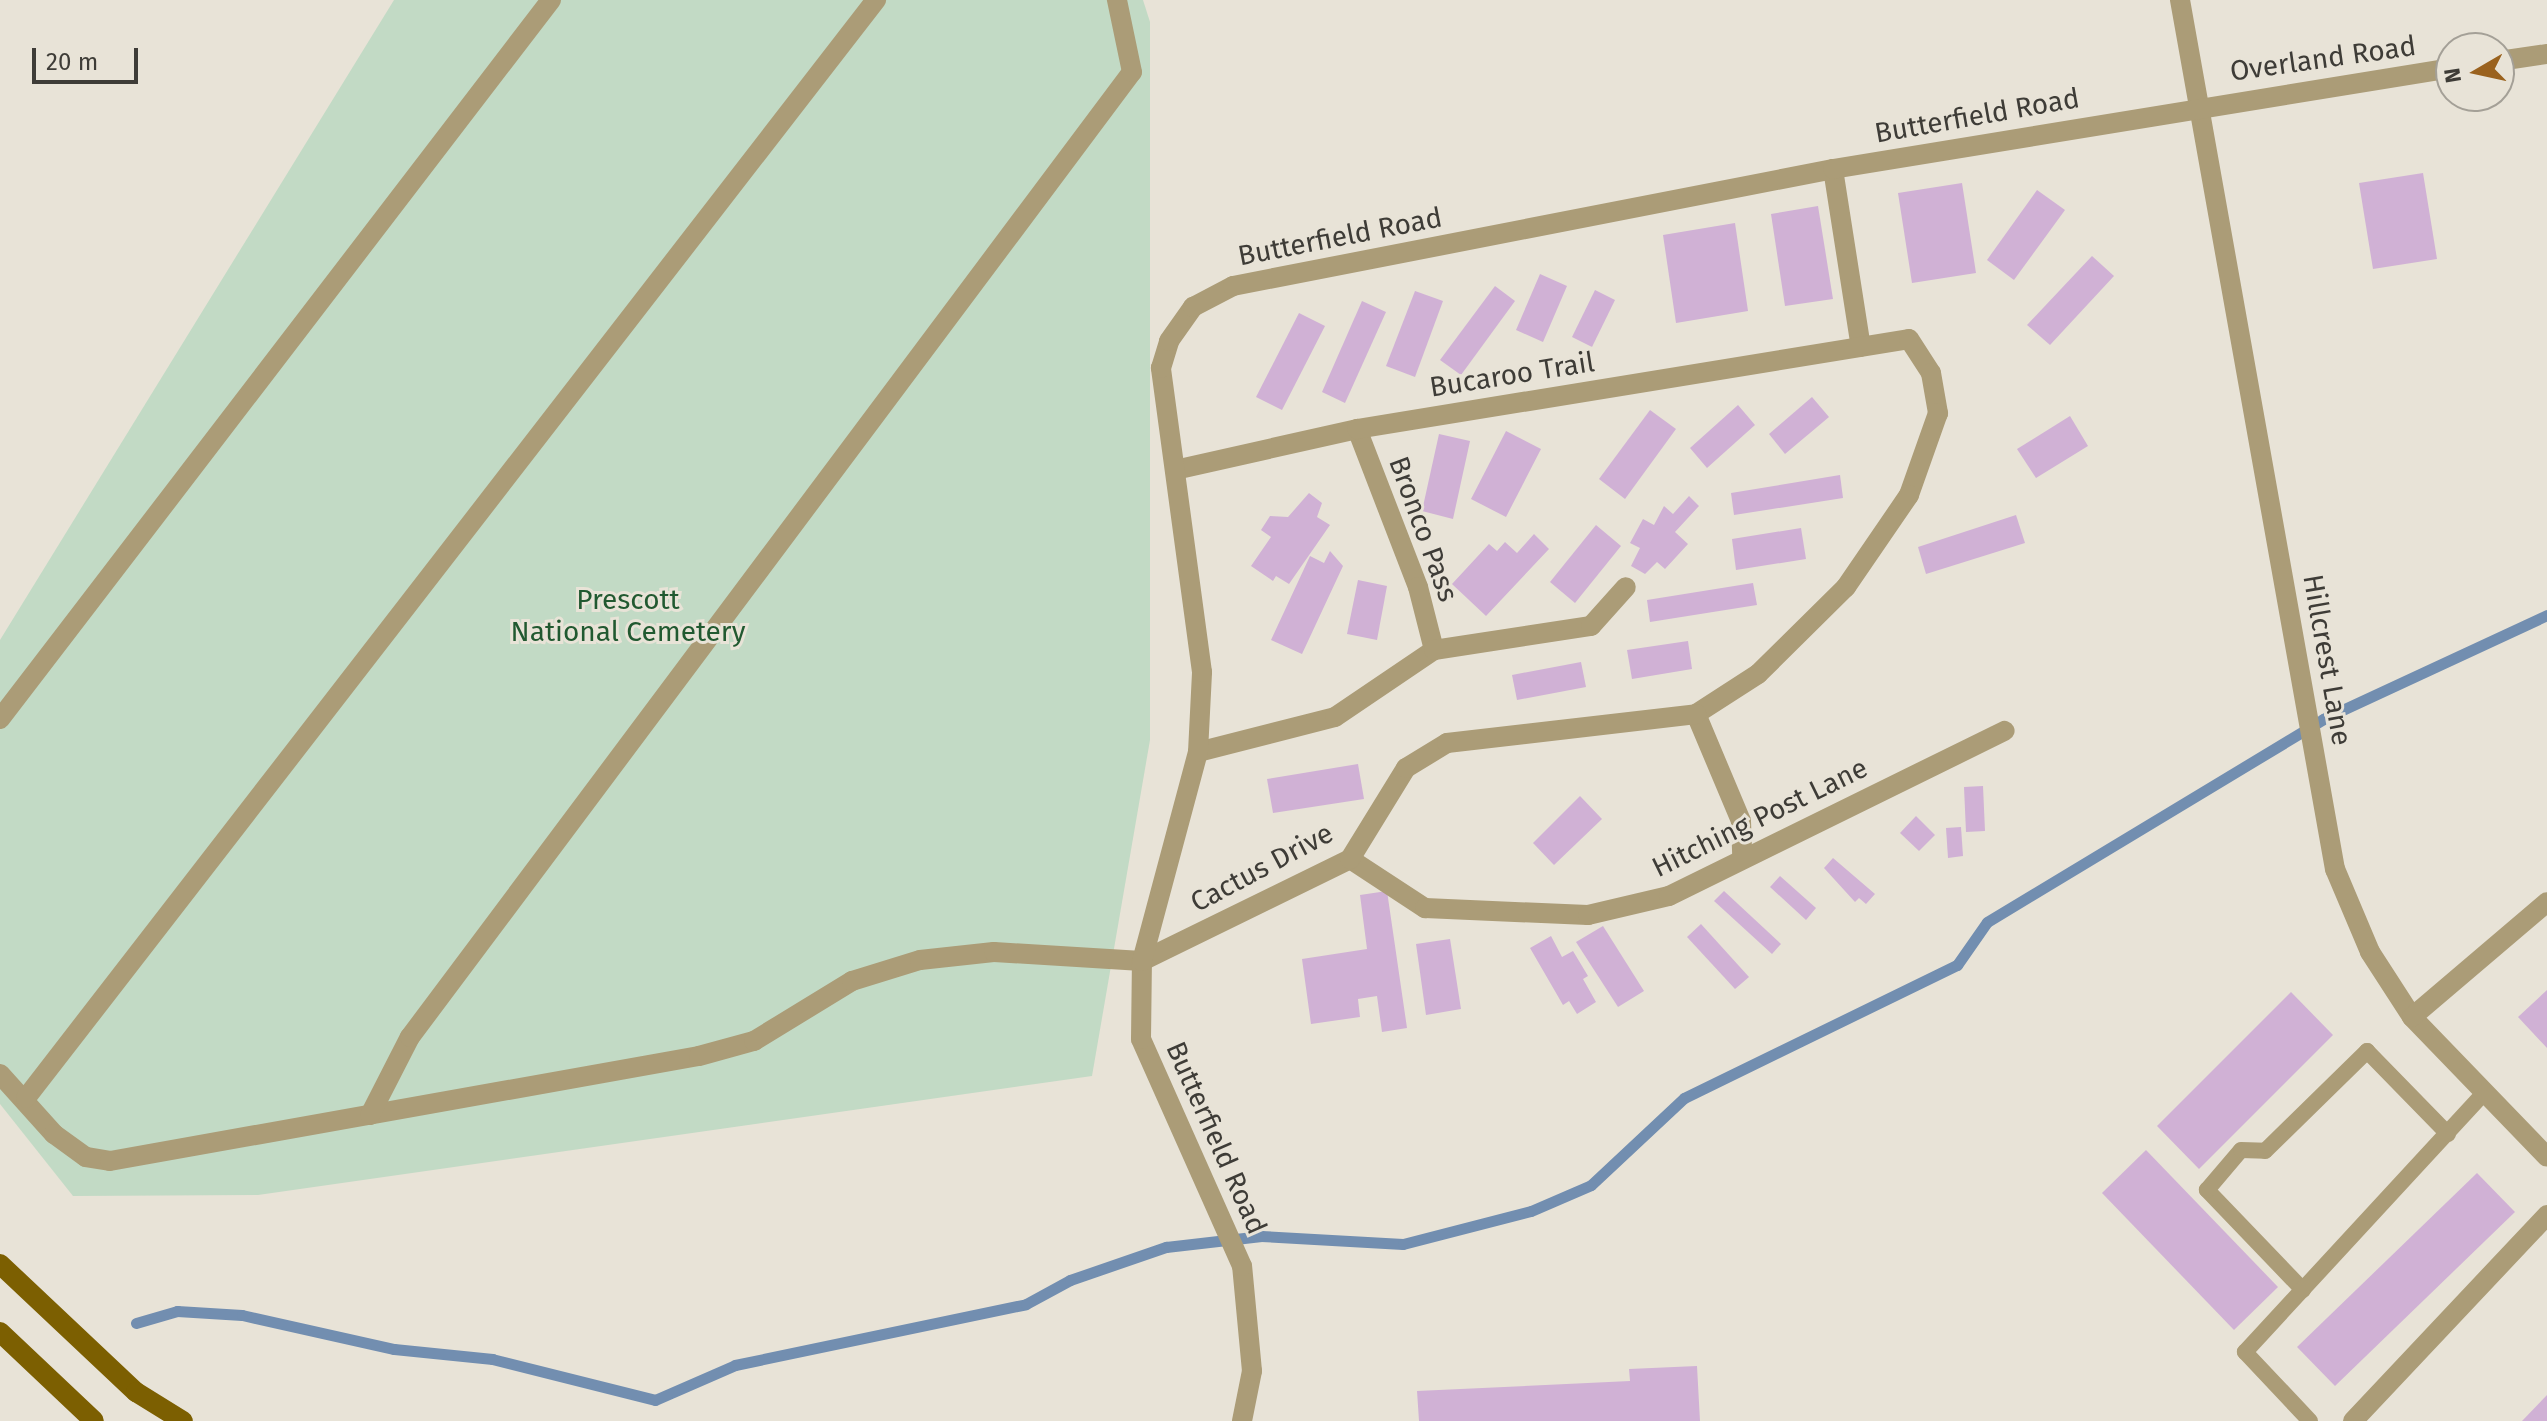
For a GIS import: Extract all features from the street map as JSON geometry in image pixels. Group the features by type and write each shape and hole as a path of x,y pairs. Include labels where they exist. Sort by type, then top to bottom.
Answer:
{"main road":[{"path":"0,1264 136,1392 183,1421"},
{"path":"0,1332 49,1385 94,1421"}],"street":[{"path":"0,719 551,0"},
{"path":"26,1098 876,0"},
{"path":"370,1115 410,1037 1132,72 1117,0"},
{"path":"2180,0 2203,105"},
{"path":"2515,59 2547,54"},
{"name":"Overland Road","path":"2203,105 2435,70"},
{"name":"Butterfield Road","path":"1242,1421 1252,1371 1242,1266 1141,1039 1142,961 1198,752 1202,672 1162,386 1169,341 1193,307 1233,286 1833,169 2203,105"},
{"name":"Hillcrest Lane","path":"2203,105 2335,869 2370,952 2412,1017 2547,1157"},
{"path":"1833,169 1861,347"},
{"name":"Bucaroo Trail","path":"1175,470 1357,429 1909,339 1931,373 1938,413 1909,495 1846,587 1758,674 1696,714"},
{"name":"Bronco Pass","path":"1357,429 1418,587 1434,650"},
{"path":"1198,752 1335,717 1434,650 1591,626 1626,587"},
{"path":"1696,714 1741,821 1742,857"},
{"name":"Cactus Drive","path":"1142,961 1350,859 1406,768 1447,743 1696,714"},
{"name":"Hitching Post Lane","path":"1350,859 1425,908 1564,915 1669,896 1742,857 2005,731"},
{"path":"2412,1017 2547,902"},
{"path":"0,1074 26,1098 54,1134 86,1157 110,1161 370,1115 754,1041 852,981 920,960 994,952 1142,961"},
{"path":"2353,1421 2547,1215"}],"lane":[{"path":"2303,1290 2207,1190 2241,1150 2265,1151 2367,1051 2448,1134"},
{"path":"2310,1421 2245,1352 2485,1092"}],"green space":[{"name":"Prescott National Cemetery","path":"394,0 1143,0 1150,22 1150,740 1092,1076 258,1195 73,1196 0,1104 0,640"}],"building":[{"path":"2423,173 2437,259 2373,269 2359,183"},
{"path":"1962,183 1976,273 1912,283 1898,193"},
{"path":"2037,190 2065,210 2014,280 1987,260"},
{"path":"1818,206 1833,299 1785,306 1771,214"},
{"path":"1735,223 1748,311 1676,323 1663,235"},
{"path":"2092,256 2114,276 2050,345 2027,325"},
{"path":"1540,274 1567,286 1543,342 1516,330"},
{"path":"1495,286 1515,301 1461,375 1440,360"},
{"path":"1595,290 1615,300 1592,347 1572,337"},
{"path":"1415,291 1443,301 1415,377 1386,366"},
{"path":"1362,301 1386,312 1345,403 1322,392"},
{"path":"1299,313 1325,326 1282,410 1256,397"},
{"path":"1812,397 1829,417 1785,454 1769,434"},
{"path":"1738,405 1755,425 1707,468 1690,448"},
{"path":"1650,410 1676,429 1625,499 1599,479"},
{"path":"2070,416 2088,446 2036,478 2017,449"},
{"path":"1506,431 1541,449 1506,517 1471,499"},
{"path":"1439,434 1470,441 1453,519 1422,511"},
{"path":"1840,475 1843,498 1734,515 1731,493"},
{"path":"1309,493 1322,503 1317,517 1330,525 1289,584 1276,576 1273,581 1251,566 1271,537 1261,530 1270,516 1288,517"},
{"path":"1689,496 1699,506 1675,532 1688,544 1665,569 1657,562 1645,574 1631,566 1640,548 1630,543 1643,519 1654,525 1664,506 1673,514"},
{"path":"2016,515 2025,543 1926,574 1918,547"},
{"path":"1596,525 1621,546 1575,603 1550,582"},
{"path":"1801,528 1806,559 1736,570 1732,539"},
{"path":"1534,534 1549,549 1486,616 1452,584 1489,544 1497,551 1505,542 1517,553"},
{"path":"1330,551 1343,566 1302,654 1271,640 1310,556 1324,563"},
{"path":"1358,580 1387,586 1377,640 1347,634"},
{"path":"1753,583 1757,605 1650,622 1647,600"},
{"path":"1688,641 1692,669 1632,679 1627,650"},
{"path":"1581,662 1586,687 1517,700 1512,675"},
{"path":"1358,764 1364,799 1273,813 1267,779"},
{"path":"1983,786 1985,831 1966,832 1964,787"},
{"path":"1580,796 1602,819 1554,865 1533,843"},
{"path":"1916,816 1935,835 1919,851 1900,833"},
{"path":"1961,827 1963,856 1948,858 1946,828"},
{"path":"1833,858 1875,894 1866,904 1859,898 1855,902 1824,868"},
{"path":"1780,876 1816,908 1806,920 1770,887"},
{"path":"1387,891 1407,1028 1382,1032 1377,996 1358,999 1360,1017 1311,1024 1302,959 1367,949 1360,895"},
{"path":"1724,891 1781,944 1772,954 1714,901"},
{"path":"1701,924 1749,977 1735,989 1687,937"},
{"path":"1603,926 1644,991 1618,1007 1576,942"},
{"path":"1551,936 1562,957 1573,951 1588,976 1583,979 1596,1002 1577,1014 1569,1001 1563,1005 1530,948"},
{"path":"1450,939 1461,1009 1426,1015 1416,944"},
{"path":"2547,990 2547,1048 2518,1017"},
{"path":"2291,992 2333,1035 2199,1169 2157,1126"},
{"path":"2146,1150 2278,1287 2234,1330 2102,1193"},
{"path":"2477,1173 2515,1212 2335,1386 2297,1347"},
{"path":"1697,1366 1700,1421 1419,1421 1417,1391 1630,1381 1629,1369"},
{"path":"2547,1395 2547,1421 2522,1421"}],"waterway":[{"path":"136,1323 177,1311 242,1315 394,1349 492,1359 655,1400 735,1365 1026,1304 1070,1280 1166,1247 1261,1236 1403,1244 1531,1211 1591,1185 1684,1098 1957,965 1987,922 2323,719 2547,615"}]}
